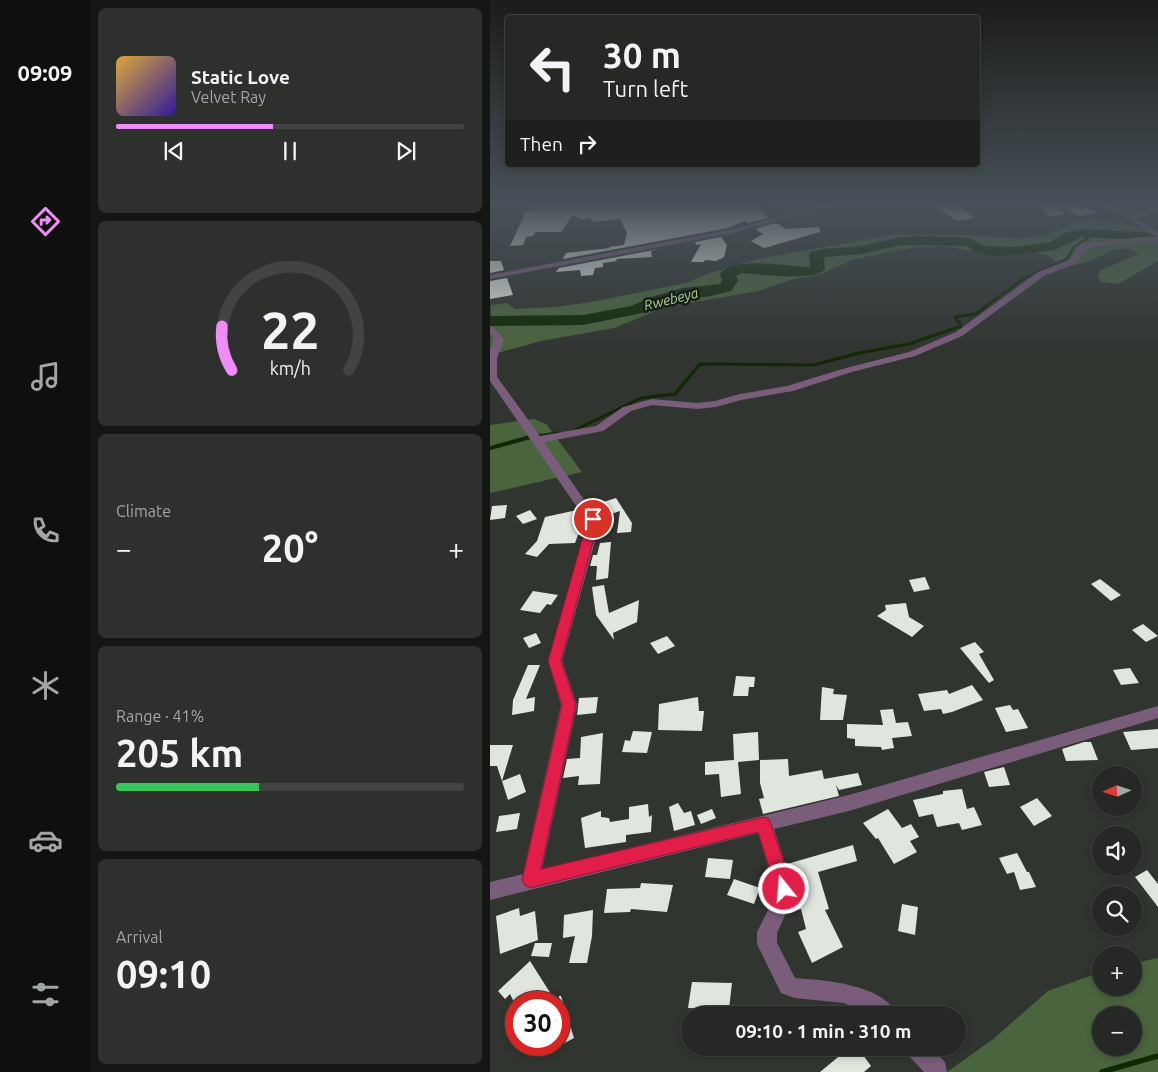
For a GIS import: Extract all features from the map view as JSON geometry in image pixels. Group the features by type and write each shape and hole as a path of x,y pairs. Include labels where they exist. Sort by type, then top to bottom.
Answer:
{"street":[{"path":"490,278 619,253"},
{"path":"537,440 599,429 628,409 652,402 697,406 716,404 789,389 849,370 912,354 959,334 987,312 1008,299 1021,286 1041,274 1074,261 1079,253"},
{"path":"490,329 498,339 492,358 492,378 594,523 555,661 569,705 530,880"},
{"path":"490,891 849,803 1158,712"},
{"path":"764,824 784,889 779,909 767,932 767,944 788,986 848,991 868,1000 876,1006"},
{"path":"924,1056 937,1070"}],"green space":[{"path":"791,253 884,253 852,260 821,274 790,280 758,291 665,307 614,328 541,341 490,355 491,305 507,303 515,309 555,307 591,302 686,283 710,273 758,259"},
{"path":"982,253 1020,253 992,255"},
{"path":"1039,253 1107,253 1090,261 1070,266 1055,262 1049,256"},
{"path":"1137,253 1158,253 1158,261 1118,284 1101,282 1098,276 1101,270 1139,254"},
{"path":"534,419 546,424 582,472 490,493 490,425"},
{"path":"1158,958 1158,1072 947,1072 992,1040 1048,991 1092,975 1092,996 1142,996 1142,961"}],"building":[{"path":"566,253 595,253 563,259"},
{"path":"638,253 651,253 652,257 616,259 617,261 603,263 603,267 595,268 593,275 581,276 580,270 556,272 559,268"},
{"path":"696,253 725,253 724,257 716,261 691,262"},
{"path":"490,261 501,261 504,270 490,273"},
{"path":"507,278 513,295 490,299 490,281"},
{"path":"616,498 632,523 631,532 617,533 620,511 605,516 597,504"},
{"path":"507,505 505,518 490,520 492,506"},
{"path":"530,510 537,519 523,524 516,516"},
{"path":"577,510 580,514 581,534 578,535 575,543 549,544 537,557 525,554 537,541 545,517"},
{"path":"611,542 608,578 596,580 597,566 590,566 593,555 597,555 600,543"},
{"path":"925,577 930,589 914,592 909,580"},
{"path":"1100,579 1121,595 1111,601 1091,584"},
{"path":"604,585 609,613 639,600 637,622 613,633 614,640 596,615 592,587"},
{"path":"533,591 558,595 551,605 547,604 540,613 520,610"},
{"path":"906,603 909,617 924,626 912,637 877,616 886,610 885,605"},
{"path":"1143,624 1158,636 1146,642 1132,630"},
{"path":"536,633 541,643 529,648 523,638"},
{"path":"667,636 675,646 658,654 650,643"},
{"path":"975,642 984,652 979,654 994,680 989,683 960,648"},
{"path":"528,665 540,665 526,699 535,697 534,711 512,715 513,700"},
{"path":"1130,668 1139,683 1121,685 1113,670"},
{"path":"736,676 755,677 754,687 749,687 748,696 733,696"},
{"path":"972,685 983,700 943,714 941,709 924,711 918,694 947,690 949,694"},
{"path":"822,687 834,689 833,694 847,695 843,720 820,720"},
{"path":"598,697 596,713 577,715 579,698"},
{"path":"698,697 699,711 704,711 702,731 658,730 659,704"},
{"path":"1010,705 1013,710 1018,709 1028,728 1006,732 995,708"},
{"path":"893,709 896,723 908,722 912,736 892,738 894,748 882,750 881,747 855,746 855,739 847,738 847,724 883,725 880,710"},
{"path":"1158,729 1158,748 1131,750 1123,732"},
{"path":"633,731 652,732 647,753 622,752 625,740 630,741"},
{"path":"758,732 759,760 738,762 741,794 721,797 719,774 705,775 705,762 734,760 733,734"},
{"path":"603,733 600,784 578,785 579,776 563,778 567,759 580,758 581,737"},
{"path":"1084,742 1091,742 1098,760 1066,761 1062,749"},
{"path":"490,745 513,745 502,781 497,766 490,766"},
{"path":"788,759 789,776 822,770 824,779 858,773 862,785 839,790 836,785 839,796 763,814 759,799 764,798 760,783 760,760"},
{"path":"1004,767 1010,785 989,787 984,772"},
{"path":"520,774 526,792 508,800 502,781"},
{"path":"962,789 967,809 974,807 982,825 962,830 959,823 937,827 933,814 919,817 913,800 943,794 943,791"},
{"path":"1037,798 1052,816 1034,826 1020,807"},
{"path":"678,803 684,813 691,811 695,825 674,831 669,807"},
{"path":"648,804 649,817 652,815 651,832 626,835 626,842 585,848 581,818 601,811 601,817 609,818 610,822 629,819 629,807"},
{"path":"712,809 716,818 701,824 697,815"},
{"path":"888,809 902,828 911,824 919,837 910,841 917,852 894,864 878,838 876,839 863,823"},
{"path":"520,813 517,829 496,832 499,816"},
{"path":"853,845 857,861 818,872 829,909 825,910 843,947 812,963 798,932 806,929 801,909 797,910 793,895 795,888 787,864"},
{"path":"1017,853 1036,887 1020,890 1014,872 1007,874 999,858"},
{"path":"708,858 733,860 730,879 705,877"},
{"path":"1147,870 1158,884 1158,907 1135,877 1142,876 1142,873"},
{"path":"734,879 760,888 754,904 727,895"},
{"path":"641,883 673,885 667,912 631,909 630,912 604,913 607,889 640,888"},
{"path":"902,904 918,907 915,935 898,931"},
{"path":"519,908 520,916 535,911 538,940 500,954 496,916"},
{"path":"593,910 592,936 587,963 569,963 575,936 563,938 564,915"},
{"path":"535,943 552,943 549,957 531,956"},
{"path":"530,961 549,991 505,991 505,999 498,991"},
{"path":"692,982 732,983 729,1006 688,1006"},
{"path":"570,1025 574,1038 570,1040"},
{"path":"839,1056 864,1056 871,1066 864,1072 820,1072"}],"waterway":[{"name":"Rwebeya","path":"490,321 583,320 636,310 657,300 683,293 706,292 725,288 730,281 728,274 739,268 808,272 818,269 816,255 822,253"},
{"path":"986,306 1023,279 1067,259 1070,253"},
{"path":"575,430 641,398 675,394 700,364 814,365 859,353 909,344 961,326 955,317 976,314 988,305"},
{"path":"531,437 558,433"},
{"path":"490,448 538,435"},
{"path":"1102,1072 1158,1056"}],"route":[{"path":"593,519 593,527 555,661 556,670 569,705 568,716 530,880 764,824 784,889"}]}
